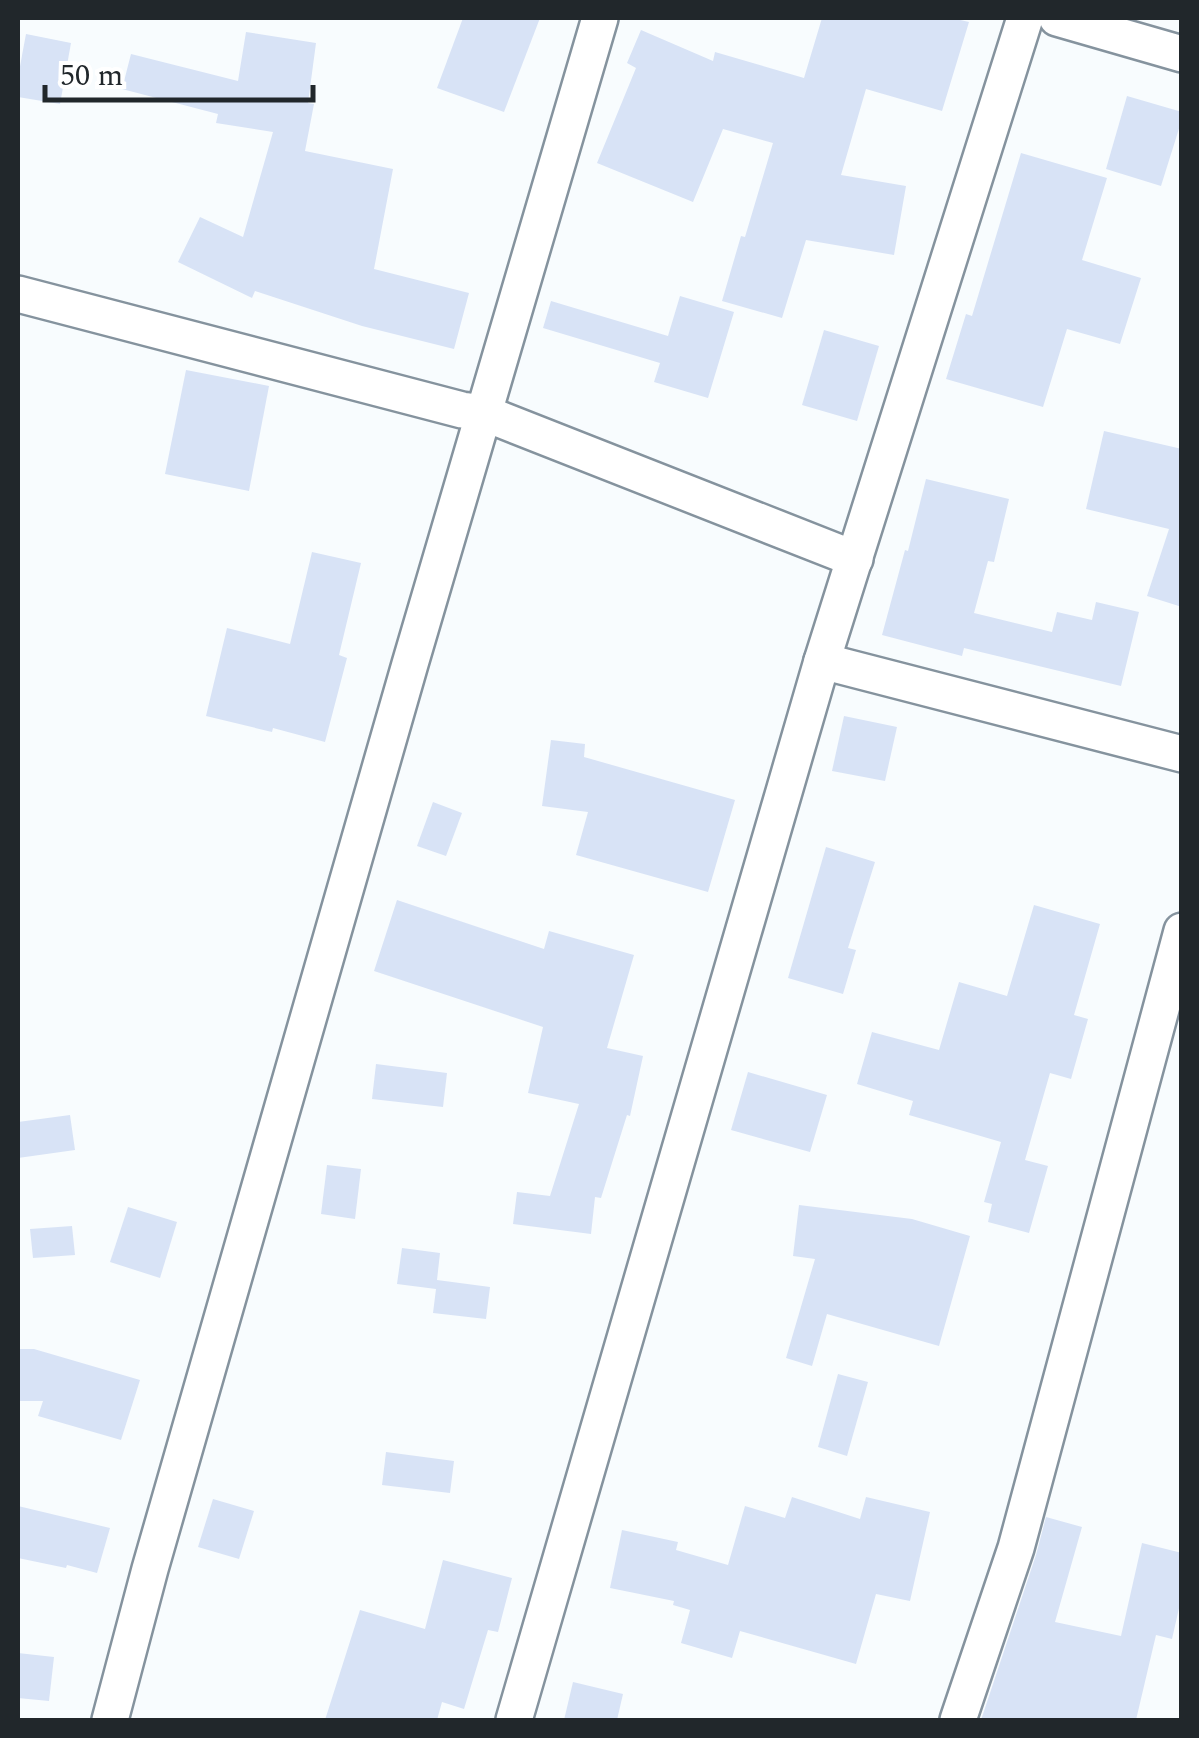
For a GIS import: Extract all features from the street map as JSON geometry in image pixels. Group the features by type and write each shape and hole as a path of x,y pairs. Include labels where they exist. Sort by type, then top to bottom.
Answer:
{"street":[{"path":"110,1720 600,18"},
{"path":"514,1720 822,661 1025,18"},
{"path":"1057,18 1182,54"},
{"path":"18,294 484,413 855,559"},
{"path":"822,661 1182,754"},
{"path":"958,1720 1016,1548 1182,931"}],"building":[{"path":"463,18 540,18 504,112 437,88"},
{"path":"822,18 952,18 969,22 942,111 866,89 841,175 906,186 894,255 806,240 782,318 722,301 773,143 723,129 693,202 597,163 636,68 627,63 641,30 713,61 715,52 804,78"},
{"path":"246,32 316,43 308,103 314,104 305,151 393,169 374,269 469,293 454,349 362,326 255,291 252,298 178,262 200,217 243,237 273,132 216,123 218,114 122,89 131,54 238,81"},
{"path":"26,34 71,43 60,104 18,97"},
{"path":"1127,96 1182,112 1161,186 1106,169"},
{"path":"1021,153 1107,178 1082,260 1141,278 1120,344 1067,329 1043,407 946,379 966,314 972,316"},
{"path":"680,296 734,312 708,398 654,382 660,363 543,328 551,301 668,336"},
{"path":"824,330 879,346 857,421 802,405"},
{"path":"186,370 269,386 249,491 165,474"},
{"path":"1104,431 1182,449 1182,607 1147,596 1169,529 1086,509"},
{"path":"926,479 1009,499 994,562 988,561 974,613 1052,632 1057,612 1092,620 1096,602 1139,612 1121,686 964,648 962,656 882,635"},
{"path":"312,552 361,563 339,655 347,658 325,742 206,716 227,628 290,644"},
{"path":"844,716 897,727 885,781 832,771"},
{"path":"551,740 585,744 584,757 735,800 708,892 576,855 588,812 542,806"},
{"path":"433,802 462,813 446,856 417,846"},
{"path":"826,847 875,862 848,948 856,950 843,994 788,978"},
{"path":"397,900 544,949 549,931 634,955 607,1048 643,1056 630,1116 627,1115 601,1198 595,1197 591,1234 513,1224 517,1192 550,1196 579,1104 528,1093 543,1027 374,971"},
{"path":"1034,905 1100,924 1074,1015 1088,1019 1071,1079 1050,1073 1025,1160 1048,1166 1029,1233 988,1222 992,1204 984,1202 1001,1142 909,1115 913,1101 857,1084 872,1032 939,1050 959,982 1007,996"},
{"path":"376,1064 447,1073 443,1107 372,1099"},
{"path":"748,1072 827,1095 810,1152 731,1130"},
{"path":"70,1115 75,1150 18,1158 18,1122"},
{"path":"327,1165 361,1169 355,1219 321,1214"},
{"path":"799,1205 912,1219 970,1236 939,1346 827,1314 812,1366 786,1358 815,1259 793,1256"},
{"path":"128,1207 177,1222 160,1278 110,1262"},
{"path":"72,1226 75,1255 33,1258 30,1229"},
{"path":"402,1248 440,1253 437,1280 490,1287 486,1319 433,1313 436,1289 397,1284"},
{"path":"18,1349 34,1349 140,1380 121,1440 38,1416 43,1401 18,1401"},
{"path":"838,1374 868,1382 847,1456 818,1447"},
{"path":"386,1452 454,1461 450,1493 382,1485"},
{"path":"792,1497 860,1519 866,1497 930,1512 910,1601 876,1594 856,1664 740,1631 732,1658 681,1643 690,1610 673,1605 674,1601 610,1588 622,1530 678,1542 676,1550 728,1565 745,1506 785,1518"},
{"path":"213,1499 254,1511 239,1559 198,1547"},
{"path":"18,1506 110,1528 97,1573 18,1558"},
{"path":"1046,1517 1082,1527 1055,1622 1121,1636 1142,1543 1182,1553 1182,1595 1172,1639 1156,1635 1136,1720 981,1720"},
{"path":"443,1560 512,1578 498,1632 488,1630 464,1709 442,1702 437,1720 325,1720 360,1610 425,1629"},
{"path":"18,1653 54,1657 49,1701 18,1698"},
{"path":"573,1682 623,1694 617,1720 564,1720"}]}
